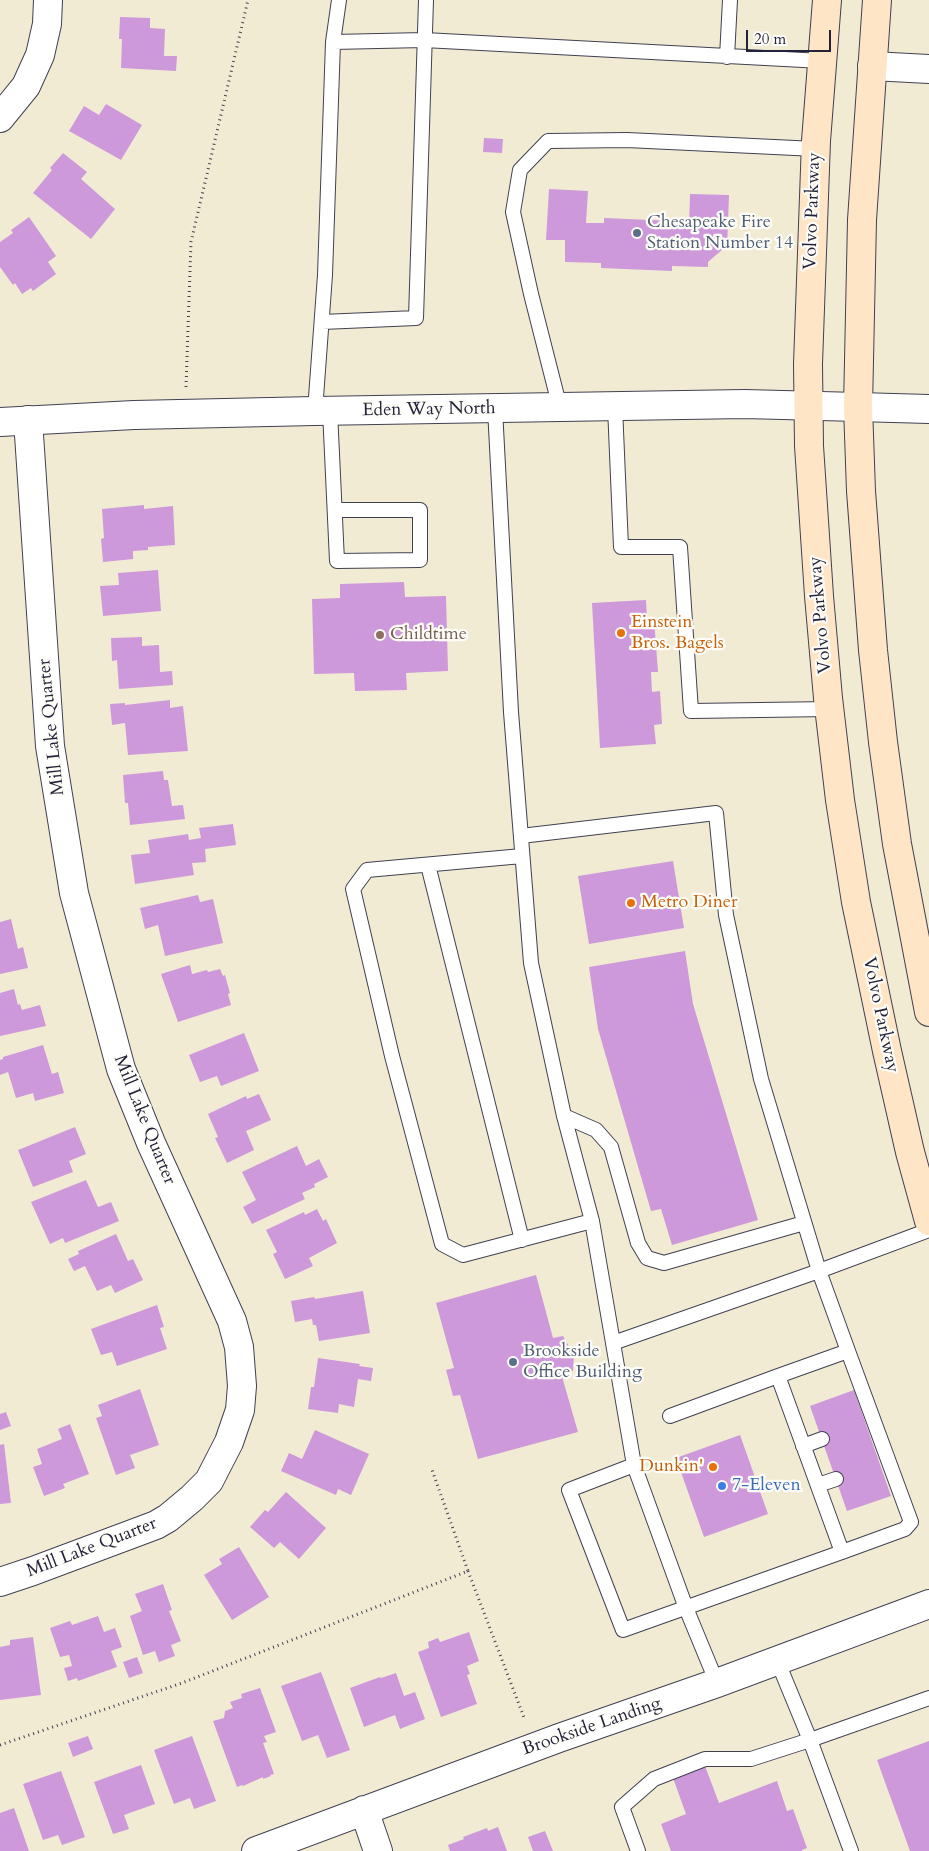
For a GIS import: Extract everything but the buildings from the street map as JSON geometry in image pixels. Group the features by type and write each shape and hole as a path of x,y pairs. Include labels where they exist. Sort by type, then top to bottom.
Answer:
{"main road":[{"name":"Volvo Parkway","path":"827,0 811,245 808,406 819,596 840,800 858,911 910,1152 929,1221"},
{"path":"877,0 862,220 858,407 865,562 883,742 897,844 926,983 929,1012"}],"street":[{"path":"0,118 26,86 40,55 48,0"},
{"path":"872,66 929,70"},
{"name":"Eden Way North","path":"0,422 134,415 745,404 929,409"},
{"name":"Mill Lake Quarter","path":"0,1582 148,1528 168,1518 209,1481 230,1442 240,1410 242,1386 239,1347 232,1321 167,1179 121,1070 74,893 50,746 28,420"},
{"name":"Brookside Landing","path":"256,1851 559,1738 717,1683 929,1604"},
{"path":"364,1810 378,1851"}],"lane":[{"path":"335,510 420,510 420,560 337,561 335,510 323,411 322,322 333,42 340,0"},
{"path":"322,322 416,318 426,0"},
{"path":"727,57 730,0"},
{"path":"333,42 424,40 822,61"},
{"path":"560,408 531,294 513,212 520,170 548,141 627,140 816,149"},
{"path":"615,407 621,547 680,547 691,711 830,709"},
{"path":"495,409 511,712 531,963 564,1116 592,1221 634,1465 686,1608 717,1683"},
{"path":"521,836 716,813 726,915 761,1079 819,1271 848,1351 869,1421 883,1461 911,1522 905,1529 623,1630 569,1490 634,1465"},
{"path":"522,856 367,870 353,889 392,1056 442,1244 462,1255 592,1221"},
{"path":"428,865 522,1240"},
{"path":"564,1116 596,1130 611,1147 638,1243 646,1258 664,1264 804,1223"},
{"path":"613,1342 819,1271 929,1230"},
{"path":"670,1416 848,1351"},
{"path":"778,1376 842,1552"},
{"path":"803,1446 822,1439"},
{"path":"818,1485 836,1479"},
{"path":"777,1660 810,1740 851,1851"},
{"path":"638,1851 622,1807 654,1779 705,1759 751,1759 929,1698"}],"path":[{"path":"186,390 191,242 248,0"},
{"path":"431,1467 468,1571 527,1723"},
{"path":"0,1744 182,1683 468,1571"}],"place":[{"name":"Chesapeake Fire Station Number 14","path":"637,233"},
{"name":"Einstein Bros. Bagels","path":"621,633"},
{"name":"Childtime","path":"380,635"},
{"name":"Metro Diner","path":"631,903"},
{"name":"Brookside Office Building","path":"513,1362"},
{"name":"Dunkin'","path":"713,1467"},
{"name":"7-Eleven","path":"722,1486"}]}
